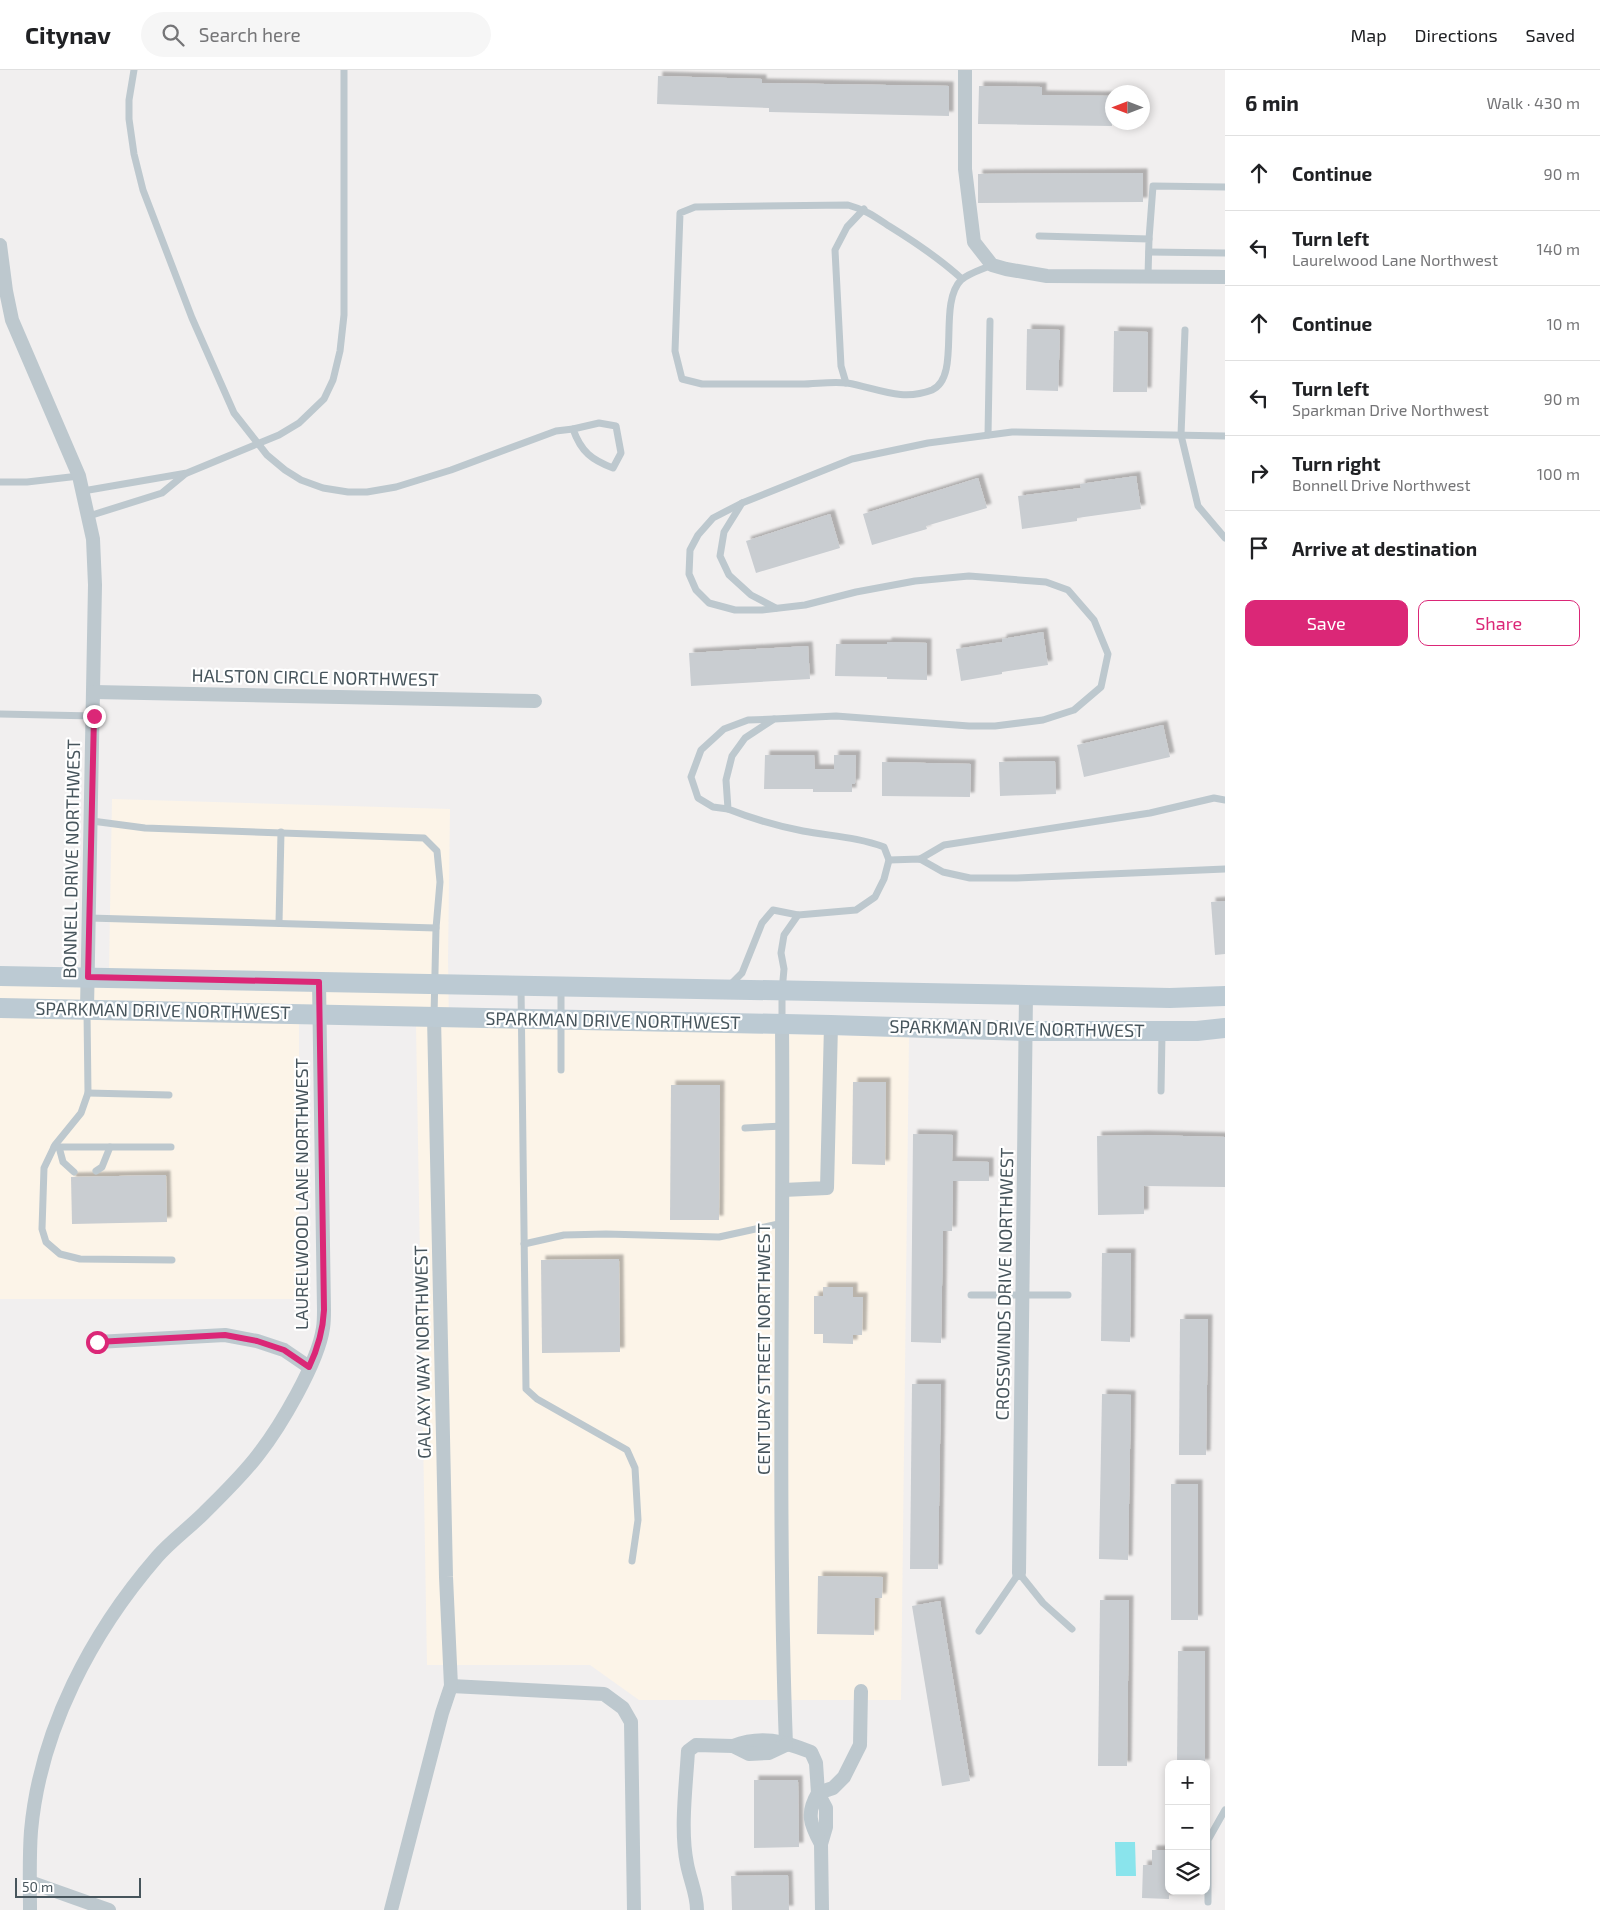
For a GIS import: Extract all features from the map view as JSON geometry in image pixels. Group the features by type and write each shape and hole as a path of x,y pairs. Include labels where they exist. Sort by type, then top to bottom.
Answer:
{"main road":[{"name":"SPARKMAN DRIVE NORTHWEST","path":"0,976 1170,998 1225,996"},
{"name":"SPARKMAN DRIVE NORTHWEST","path":"0,1008 831,1025 1026,1031 1197,1031 1225,1028"}],"street":[{"path":"965,70 965,169 974,242 992,265 1047,276 1225,277"},
{"name":"BONNELL DRIVE NORTHWEST","path":"0,245 12,320 79,476 93,539 95,585 94,716 87,1010"},
{"name":"HALSTON CIRCLE NORTHWEST","path":"94,692 535,700"},
{"name":"LAURELWOOD LANE NORTHWEST","path":"30,1910 31,1831 37,1794 58,1721 80,1667 119,1605 158,1556 205,1512 258,1456 300,1389 318,1349 322,1336 324,1310 319,982"},
{"name":"CROSSWINDS DRIVE NORTHWEST","path":"1020,1573 1026,995"},
{"name":"GALAXY WAY NORTHWEST","path":"391,1910 439,1722 451,1686 447,1594 434,1017"},
{"name":"CENTURY STREET NORTHWEST","path":"782,1024 782,1528 786,1745"},
{"path":"783,1190 827,1188 831,1025"},
{"path":"97,1342 225,1335 257,1341 284,1350 309,1367"},
{"path":"451,1686 604,1694 623,1708 631,1722 634,1910"},
{"path":"818,1793 833,1788 844,1777 860,1745 862,1691"},
{"path":"697,1910 697,1901 687,1864 684,1823 688,1751 696,1745 733,1746 749,1754 769,1753 786,1745 811,1752 816,1763 818,1793 826,1808 826,1827 821,1844 822,1910"},
{"path":"30,1882 109,1910"}],"lane":[{"path":"134,70 129,100 129,119 134,154 143,190 192,318 234,413 267,455 285,470 301,480 323,488 348,492 367,492 396,486 451,470 556,431 573,430 599,423 616,426 622,453 613,468 596,461 578,444 573,430"},
{"path":"83,491 187,473 258,444 292,427 312,412 327,392 333,380 338,361 344,315 344,70"},
{"path":"1148,276 1153,186 1225,187"},
{"path":"962,279 918,243 864,209 848,205 695,207 680,213 675,352 682,379 702,384 846,383 876,391 912,395 934,389 946,374 948,320 955,288 962,279 992,265"},
{"path":"846,383 841,366 835,250 847,227 864,209"},
{"path":"1039,236 1149,239"},
{"path":"1149,252 1225,252"},
{"path":"988,435 990,322"},
{"path":"1185,330 1181,435 1198,506 1225,538"},
{"path":"725,990 742,973 762,923 773,910 798,915 856,910 875,898 884,879 889,860 884,847 871,842 759,822 728,809 714,807 698,798 691,777 701,750 724,729 748,720 836,716 969,726 995,726 1043,720 1074,710 1101,687 1108,654 1094,620 1068,590 1046,582 969,576 915,581 805,604 776,608 735,610 709,603 696,590 690,574 690,550 698,535 713,518 742,503 852,459 928,443 1012,432 1225,436"},
{"path":"89,516 162,493 187,473"},
{"path":"0,482 27,482 79,476"},
{"path":"742,503 724,532 720,556 729,575 751,595 776,608"},
{"path":"0,714 94,716"},
{"path":"728,809 726,780 732,756 745,738 774,719"},
{"path":"889,860 920,859 944,845 1150,813 1214,798 1225,800"},
{"path":"92,821 145,828 424,838 437,851 440,882 436,928 434,1017"},
{"path":"279,923 281,832"},
{"path":"920,859 943,872 970,878 1017,878 1225,869"},
{"path":"782,1024 784,969 781,953 784,935 798,915"},
{"path":"90,918 436,928"},
{"path":"521,986 526,1389 537,1400 627,1450 635,1468 638,1520 632,1561"},
{"path":"561,987 561,1070"},
{"path":"87,1010 88,1093 81,1113 56,1147 44,1168 42,1229 46,1242 60,1254 80,1259 172,1260"},
{"path":"1161,1091 1162,1031"},
{"path":"88,1093 169,1095"},
{"path":"745,1128 783,1126"},
{"path":"56,1147 171,1147"},
{"path":"56,1147 63,1162 74,1172"},
{"path":"96,1171 102,1167 110,1147"},
{"path":"524,1244 564,1235 606,1234 719,1237 783,1223"},
{"path":"970,1295 1068,1295"},
{"path":"980,1631 1020,1573 1043,1603 1072,1629"},
{"path":"1208,1902 1208,1840 1224,1814"}],"shaded area":[{"path":"112,799 450,809 449,1026 909,1037 901,1700 639,1700 590,1665 427,1665 416,1025 299,1024 299,1299 0,1299 0,968 109,969"}],"water":[{"path":"1115,1842 1135,1842 1136,1876 1116,1876"}],"building":[{"path":"658,76 762,79 762,83 949,86 949,116 769,112 769,108 657,104"},
{"path":"979,86 1042,87 1042,95 1105,96 1105,126 978,124"},
{"path":"1143,173 1143,202 978,203 978,174"},
{"path":"1027,329 1060,330 1058,391 1026,390"},
{"path":"1114,331 1148,332 1147,392 1113,392"},
{"path":"1136,476 1141,509 1077,518 1077,521 1022,529 1018,496 1081,488 1080,484"},
{"path":"978,478 987,508 926,526 927,529 872,545 863,514"},
{"path":"830,514 840,548 756,573 746,541"},
{"path":"1043,632 1048,665 961,681 956,649 1002,642 1002,639"},
{"path":"887,642 927,643 927,680 835,676 836,644 887,644"},
{"path":"808,646 810,679 691,686 689,653"},
{"path":"1163,725 1170,757 1084,777 1077,745"},
{"path":"765,755 814,755 815,769 834,769 834,755 856,755 855,784 852,784 852,792 813,792 813,789 764,789"},
{"path":"1055,761 1056,794 1000,796 999,762"},
{"path":"882,762 971,764 970,797 882,796"},
{"path":"1225,901 1225,954 1215,955 1211,902"},
{"path":"853,1082 886,1082 885,1165 852,1164"},
{"path":"671,1085 720,1085 719,1220 670,1220"},
{"path":"913,1134 953,1135 952,1161 989,1162 989,1181 953,1181 952,1231 943,1231 941,1343 911,1342"},
{"path":"1097,1136 1225,1137 1225,1187 1144,1186 1144,1214 1098,1215"},
{"path":"166,1175 167,1222 72,1224 71,1177"},
{"path":"1102,1253 1131,1253 1130,1342 1101,1341"},
{"path":"619,1259 620,1352 542,1353 541,1260"},
{"path":"823,1287 853,1287 853,1297 863,1297 862,1335 853,1335 853,1344 823,1343 823,1334 814,1334 814,1296 823,1296"},
{"path":"1180,1319 1208,1319 1206,1455 1179,1455"},
{"path":"912,1384 941,1384 938,1569 910,1569"},
{"path":"1102,1394 1131,1395 1128,1560 1099,1559"},
{"path":"1171,1484 1198,1484 1198,1620 1171,1620"},
{"path":"818,1576 883,1577 882,1598 875,1598 874,1635 817,1634"},
{"path":"1100,1600 1129,1600 1127,1766 1098,1766"},
{"path":"940,1601 970,1781 942,1786 912,1606"},
{"path":"1178,1651 1205,1651 1205,1760 1177,1760"},
{"path":"754,1780 798,1780 799,1847 754,1848"},
{"path":"1152,1850 1165,1850 1165,1895 1169,1895 1169,1899 1142,1898 1143,1865 1152,1865"},
{"path":"788,1875 789,1910 732,1910 731,1876"}],"route":[{"path":"94,716 88,977 319,982 324,1310 323,1329 318,1349 309,1367 284,1350 257,1341 225,1335 97,1342"}]}
